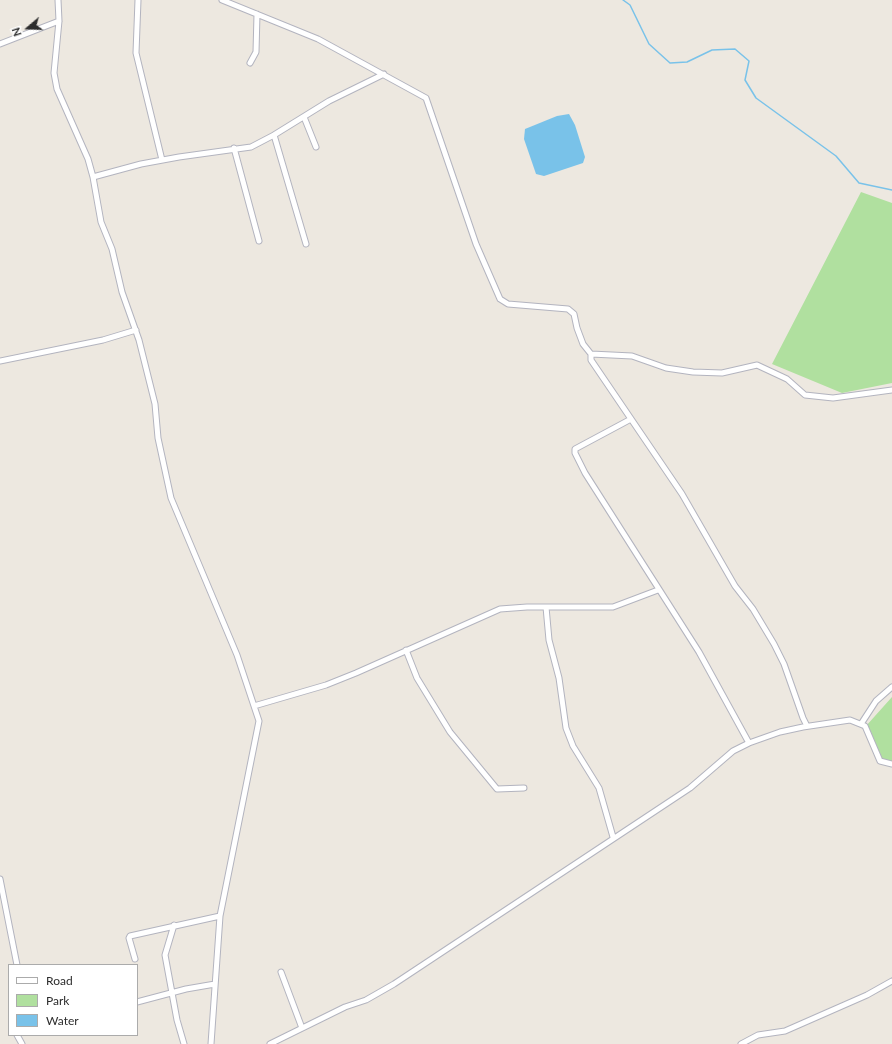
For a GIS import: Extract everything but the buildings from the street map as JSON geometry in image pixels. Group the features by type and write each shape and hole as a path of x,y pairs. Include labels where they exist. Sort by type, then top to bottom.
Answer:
{"street":[{"path":"58,0 59,21 54,73 57,88 88,159 93,177 100,222 112,249 122,292 136,330 155,404 158,438 171,498 237,655 259,721 258,733 220,916 211,1044"},
{"path":"138,0 136,53 162,160"},
{"path":"222,0 318,39 426,98 476,244 500,299 508,304 568,309 574,314 576,328 583,344 591,354 591,360 682,494 735,586 753,609 774,644 784,664 802,718 807,726"},
{"path":"250,63 256,52 257,14"},
{"path":"0,44 59,21"},
{"path":"93,177 162,160 234,148 251,147 274,135 329,101 384,74"},
{"path":"304,117 316,147"},
{"path":"274,135 306,244"},
{"path":"234,148 259,241"},
{"path":"0,361 103,340 136,330"},
{"path":"591,354 632,356 666,368 693,372 722,373 757,366 787,379 805,395 833,398 892,390"},
{"path":"631,419 575,449 575,453 658,590 699,652 749,743"},
{"path":"254,706 326,685 500,609 613,607 658,590"},
{"path":"546,607 549,640 561,691 566,728 573,746 599,788 614,837"},
{"path":"406,650 417,678 450,732 497,789 524,788"},
{"path":"861,724 876,701 892,687"},
{"path":"270,1044 345,1007 366,1000 394,984 690,788 733,751 749,743 780,732 807,726 850,720 865,726 880,761 892,764"},
{"path":"0,879 17,964"},
{"path":"135,959 129,938 130,936 220,916"},
{"path":"174,925 165,955 184,1044"},
{"path":"280,972 302,1028"},
{"path":"741,1044 758,1035 785,1031 868,995 892,981"},
{"path":"138,1002 172,992 215,984"}],"green space":[{"path":"861,192 892,203 892,383 842,393 772,364"},
{"path":"892,697 892,764 880,761 866,726"}],"water":[{"path":"569,114 575,125 585,157 583,163 544,176 536,174 524,139 525,129 557,116"}],"waterway":[{"path":"623,0 630,5 649,44 670,63 687,62 712,50 735,49 749,61 745,80 756,98 836,156 859,183 892,190"}]}
